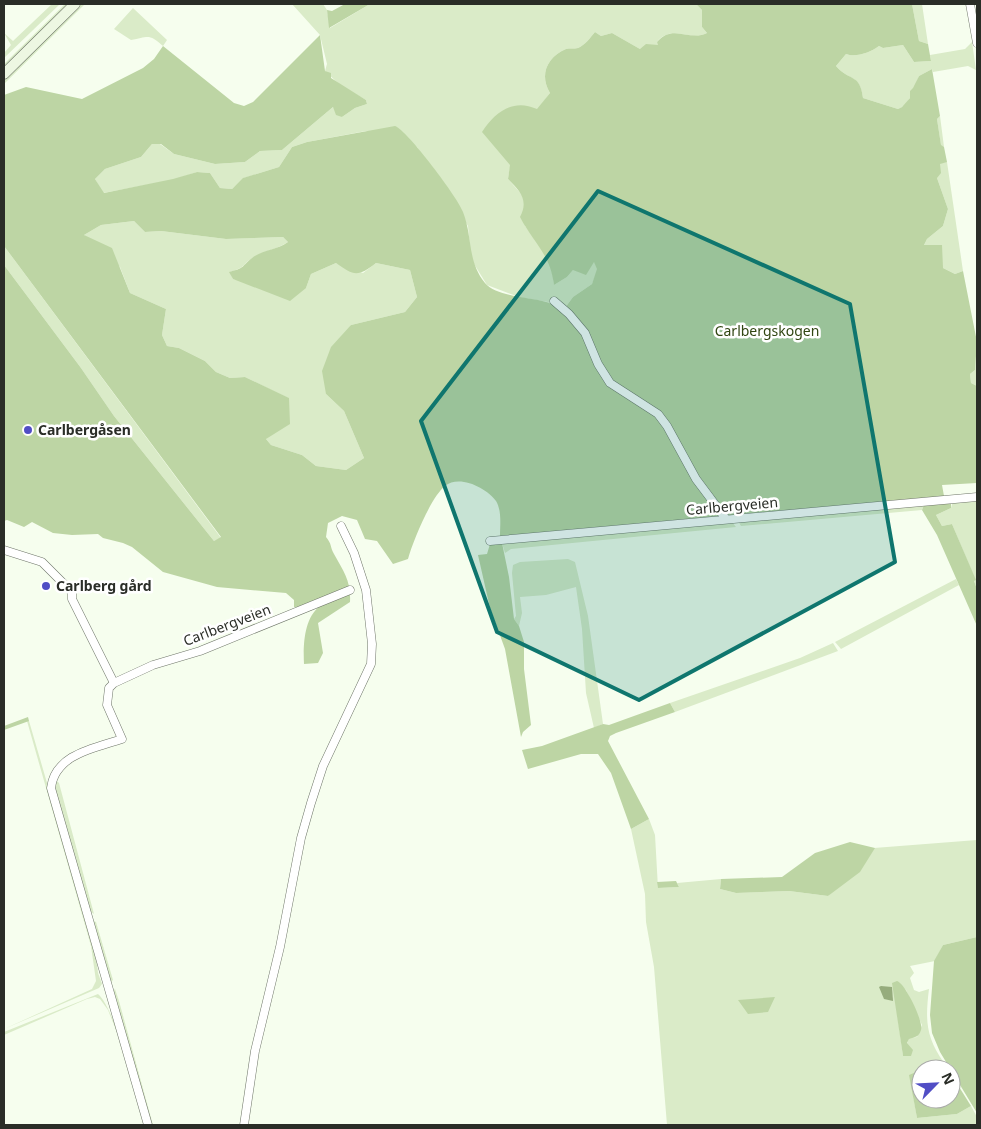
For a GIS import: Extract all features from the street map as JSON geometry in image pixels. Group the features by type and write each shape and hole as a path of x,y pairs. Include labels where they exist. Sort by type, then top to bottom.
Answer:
{"main road":[{"path":"4,74 75,4"}],"street":[{"path":"970,4 977,43"},
{"path":"554,301 569,314 585,333 598,364 610,383 652,410 662,420 696,479 726,519"},
{"name":"Carlbergveien","path":"490,540 977,497"},
{"path":"244,1125 255,1051 280,947 301,838 323,766 371,664 372,644 366,590 354,553 341,526"},
{"path":"4,550 42,562 72,592 72,599 114,684 109,688 108,705 122,739 68,759 53,776 50,788 148,1125"},
{"name":"Carlbergveien","path":"114,684 153,665 200,651 350,590"}],"highlighted area":[{"path":"598,191 850,304 895,562 639,700 497,632 421,421"}],"shaded area":[{"path":"52,4 60,4 4,58 4,53 11,45 4,33 13,41"},
{"path":"65,4 70,4 4,69 4,64"},
{"path":"80,4 85,4 4,84 4,79"},
{"path":"292,4 323,4 327,10 330,28 370,4 696,4 702,10 702,27 707,33 694,36 668,34 657,42 659,45 640,49 612,33 601,36 595,32 581,47 559,52 547,67 545,80 550,93 536,112 518,144 508,179 524,197 525,226 540,245 552,267 554,285 567,277 573,270 594,261 598,269 592,284 573,297 562,312 548,302 519,297 487,285 471,259 468,226 417,147 366,131 307,142 292,147 279,167 244,178 232,189 220,188 210,173 197,172 173,180 103,193 95,179 105,169 141,157 152,144 160,144 174,154 215,164 245,162 260,151 282,150 333,107 342,117 355,108 367,104 366,100 340,85 325,71 327,64 320,35"},
{"path":"912,4 922,4 928,44 919,41"},
{"path":"133,8 167,40 163,46 148,37 131,40 114,29"},
{"path":"972,42 976,70 968,66 933,72 932,69 919,76 909,100 898,109 863,98 862,90 857,81 836,66 846,54 863,54 879,46 883,48 903,45 914,62 931,61 930,55 965,49"},
{"path":"940,116 944,147 941,146 937,119"},
{"path":"947,162 963,271 955,274 943,268 924,245 927,239 943,226 948,209 937,178 939,164"},
{"path":"134,221 145,232 161,231 226,239 283,237 288,242 254,257 242,267 230,272 233,279 242,281 306,288 311,274 336,263 363,273 376,263 410,270 417,297 405,312 351,325 326,394 344,411 364,458 346,470 316,466 302,455 271,445 266,439 288,398 245,377 230,378 216,372 205,361 179,348 167,346 162,335 166,309 130,293 120,267 84,235 101,225"},
{"path":"4,246 221,538 214,541 114,416 81,368 4,265"},
{"path":"977,342 977,386 971,383 970,374 975,370"},
{"path":"977,499 977,589 975,579 952,524 942,526 936,515 951,508 953,501"},
{"path":"924,505 922,510 741,526 738,521"},
{"path":"732,522 736,527 511,549 505,553 502,543"},
{"path":"568,559 575,562 588,616 603,724 594,728 586,693 582,629 576,587 546,595 520,597 522,613 519,626 514,619 516,616 513,565 520,562"},
{"path":"956,579 959,585 841,649 835,642"},
{"path":"833,643 838,651 675,712 670,703 800,658"},
{"path":"27,721 29,721 95,948 98,973 102,984 99,988 4,1029 92,989 96,981 91,946"},
{"path":"56,780 59,783 94,914 90,911 54,788"},
{"path":"649,819 655,835 658,888 679,887 677,883 721,879 720,889 736,893 789,891 828,896 874,848 977,840 977,937 943,945 935,961 910,966 914,973 910,978 914,990 919,992 929,989 928,1028 930,1037 941,1059 911,1059 911,1109 915,1109 917,1118 957,1114 971,1106 977,1117 977,1125 667,1125 654,967 646,922 645,894 631,829","holes":["893,983 906,990 922,1025 917,1037 909,1038 903,1056"]},
{"path":"92,920 96,922 113,980 111,982"},
{"path":"879,987 892,987 893,1001 884,999"},
{"path":"115,989 153,1125 151,1125 116,1007 113,991"},
{"path":"98,994 105,1003 112,1018 119,1036 145,1125 118,1035 108,1010 100,999 95,997 87,999 4,1035 4,1032"}],"green space":[{"path":"345,4 370,4 329,28 327,10 332,11"},
{"name":"Carlbergskogen","path":"696,4 912,4 919,41 928,44 931,61 914,62 903,45 883,48 879,46 863,54 846,54 836,66 857,81 862,90 863,98 898,109 910,98 910,91 919,76 932,69 940,116 937,119 941,145 944,147 947,162 940,164 941,173 937,178 948,209 943,226 927,239 924,245 942,245 943,268 955,274 963,271 977,342 975,370 970,374 971,383 977,386 977,483 942,485 944,496 500,536 499,509 496,501 480,487 458,481 445,486 428,509 408,559 393,564 377,541 365,539 357,520 342,516 328,523 326,537 346,577 350,602 318,623 323,653 318,663 304,664 306,632 311,617 320,606 294,607 294,600 286,593 217,587 163,572 132,547 103,538 98,534 72,535 53,533 32,522 24,527 7,520 4,521 4,265 81,368 114,416 214,541 221,537 4,246 4,95 26,87 82,99 143,68 154,59 163,46 234,103 244,106 253,102 320,35 325,71 331,73 331,78 366,100 367,104 355,108 342,117 336,115 333,107 282,150 260,151 245,162 215,164 174,154 161,144 152,144 141,157 105,169 95,179 104,193 173,179 197,172 210,173 220,188 232,189 243,178 279,167 292,147 307,142 395,126 421,152 443,180 459,205 466,222 475,266 485,283 490,288 505,294 548,303 562,312 573,297 592,284 597,269 594,262 586,275 573,270 567,277 554,285 549,265 541,249 520,217 524,206 522,196 508,179 510,165 482,132 493,118 512,106 520,105 537,109 550,93 545,80 545,73 550,62 559,52 581,47 595,32 601,36 612,33 640,49 646,44 658,45 657,42 669,34 694,36 707,33 702,27 702,10","holes":["134,221 145,232 161,231 226,239 283,237 288,242 256,255 240,268 229,272 233,279 290,301 306,288 311,274 336,263 356,273 365,271 376,263 410,270 417,297 405,312 351,325 331,347 322,371 326,394 344,411 364,458 346,470 316,466 302,455 271,445 266,439 290,424 289,398 245,377 230,378 216,372 205,361 179,348 167,346 162,335 166,309 130,293 112,248 84,235 101,225"]},
{"path":"951,501 951,508 936,515 942,526 952,524 976,580 974,581 977,589 977,626 937,535 922,510 924,505"},
{"path":"502,543 509,577 514,619 519,626 524,642 524,669 531,725 523,732 521,737 505,649 490,608 478,555 487,554 490,544"},
{"path":"670,703 675,712 616,733 610,736 608,741 649,819 631,829 611,773 598,754 581,754 528,769 522,750 542,746 603,724 609,725"},
{"path":"28,717 29,721 4,730 4,726"},
{"path":"850,842 875,848 860,872 828,896 789,891 736,893 720,889 721,879 782,877 815,853"},
{"path":"676,881 679,887 658,888 657,882"},
{"path":"977,937 977,1113 961,1087 961,1059 944,1059 932,1033 930,1015 934,961 943,945"},
{"path":"897,981 905,988 920,1019 921,1030 919,1034 909,1039 907,1043 913,1050 911,1056 903,1056 892,983"},
{"path":"775,997 768,1012 748,1014 738,1000"},
{"path":"961,1090 971,1106 957,1114 917,1118 915,1109 961,1109"}],"place":[{"name":"Carlbergåsen","path":"28,430"},
{"name":"Carlberg gård","path":"46,586"}]}
